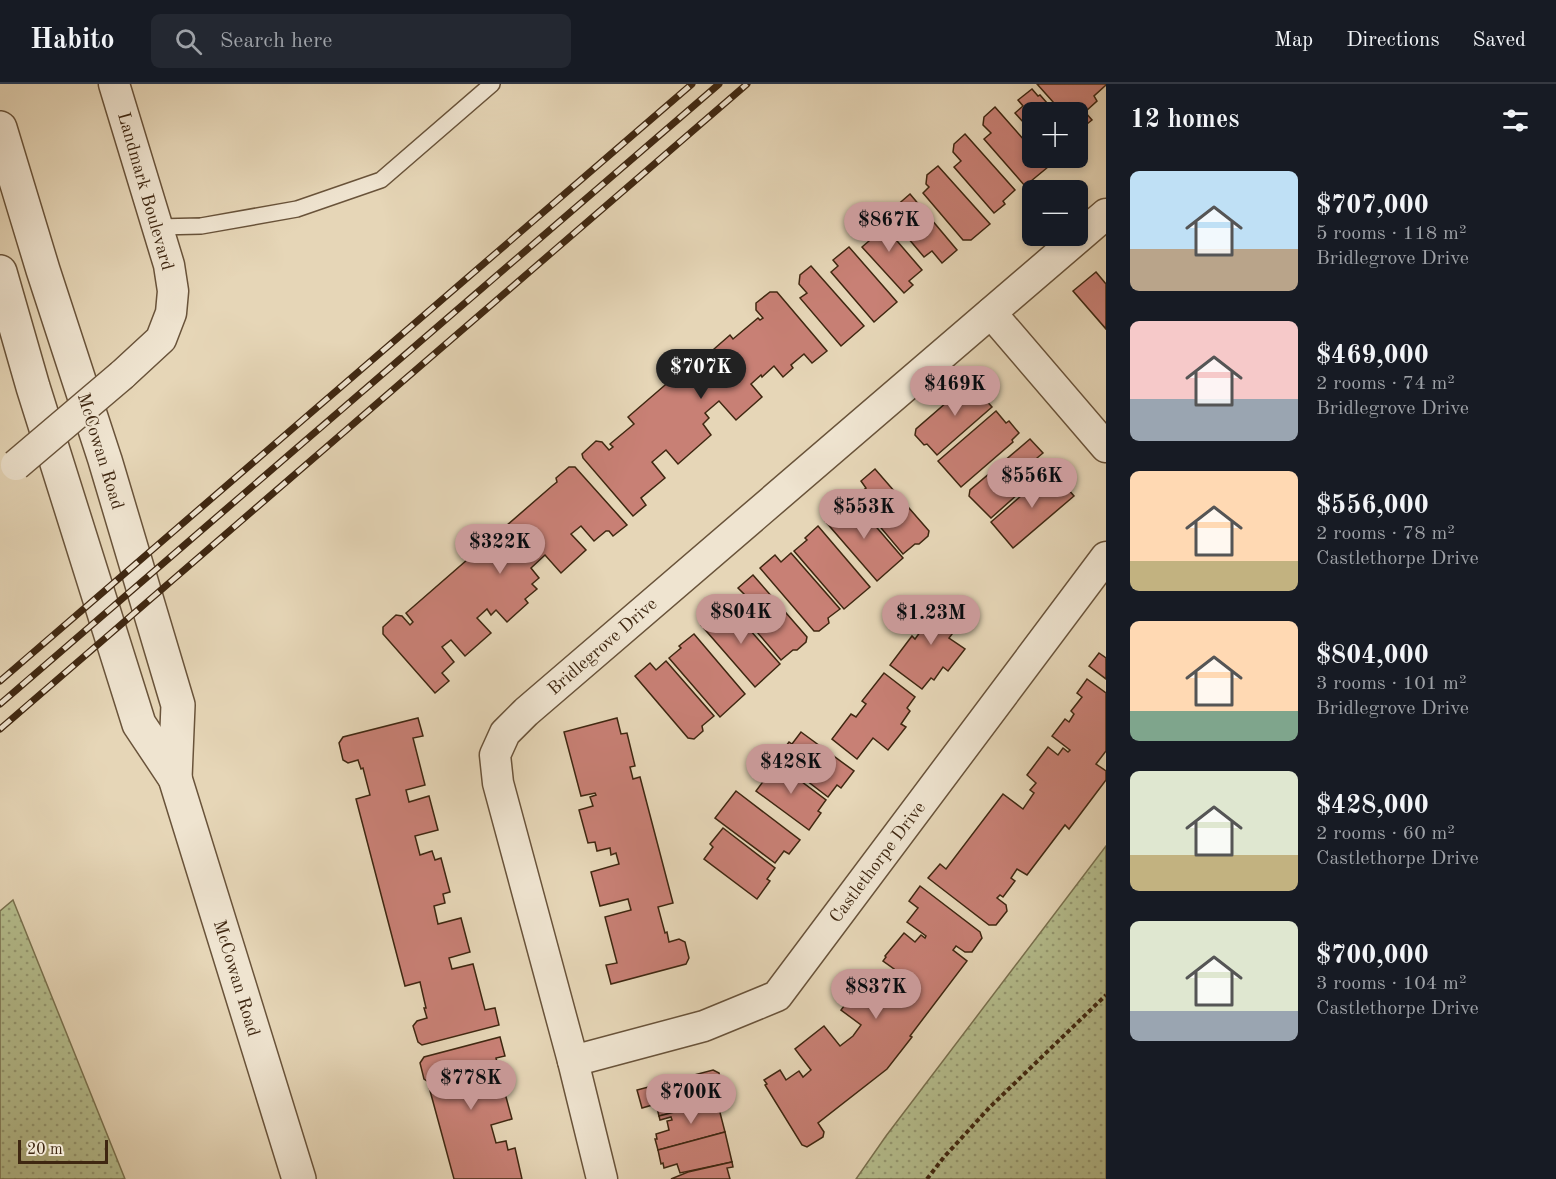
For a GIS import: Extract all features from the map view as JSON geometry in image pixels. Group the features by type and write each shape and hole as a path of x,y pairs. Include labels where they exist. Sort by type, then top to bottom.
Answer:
{"street":[{"name":"Landmark Boulevard","path":"8,470 122,375 161,339 171,313 172,291 169,265 114,84"},
{"name":"McCowan Road","path":"0,128 43,270 105,460 178,705 176,778"},
{"name":"Bridlegrove Drive","path":"602,1179 573,1061 498,783 495,755 505,733 535,704 1106,214"},
{"name":"McCowan Road","path":"0,272 139,724 176,778 299,1179"},
{"path":"991,313 1106,447"},
{"name":"Castlethorpe Drive","path":"573,1061 704,1026 777,996 1106,557"}],"lane":[{"path":"157,227 201,226 297,209 381,180 492,84"}],"path":[{"path":"927,1179 944,1156 990,1107 1106,995"}],"green space":[{"path":"1106,846 1106,1179 856,1179 886,1136"},
{"path":"13,900 125,1179 0,1179 0,911"}],"building":[{"path":"1037,84 1106,84 1094,96 1097,101 1088,109 1088,102 1053,102"},
{"path":"1032,89 1046,102 1022,102 1022,105 1018,100"},
{"path":"995,107 1022,138 1022,168 1047,168 1032,180 1022,180 1022,183 984,139 991,133 983,125 984,117"},
{"path":"1022,107 1022,121 1015,113"},
{"path":"965,134 1015,190 1003,201 1005,204 994,213 954,167 961,161 953,152 954,144"},
{"path":"938,166 990,224 971,240 963,240 923,193 929,187 926,184 927,175"},
{"path":"910,194 957,250 942,263 932,251 924,257 892,219 900,213 895,207"},
{"path":"873,213 922,270 909,281 913,285 904,293 862,247 869,241 861,232 861,224"},
{"path":"849,247 897,302 874,322 831,272 838,266 833,260"},
{"path":"811,266 864,326 841,346 800,298 807,293 799,284 800,275"},
{"path":"1096,272 1106,284 1106,329 1073,291"},
{"path":"770,292 777,292 827,351 812,363 804,354 791,365 793,368 783,377 774,366 762,377 761,375 751,384 762,397 736,420 719,401 705,413 709,418 703,424 711,435 678,464 666,450 652,462 665,478 641,498 646,505 633,516 582,454 596,441 602,442 609,450 613,447 610,444 634,424 628,417 679,373 682,377 730,335 733,339 758,318 760,320 763,318 756,310 756,303"},
{"path":"977,376 990,391 983,397 992,407 937,455 915,435 916,429"},
{"path":"996,411 1019,433 1012,440 1013,442 961,487 938,461"},
{"path":"1030,439 1043,453 1037,458 1046,469 991,518 969,496 970,490"},
{"path":"569,467 575,467 627,525 613,536 606,531 594,541 581,526 571,534 586,550 561,573 545,555 531,568 539,578 532,584 537,589 525,599 528,603 507,622 496,610 491,615 487,609 477,618 491,633 465,656 451,640 442,647 454,662 442,673 449,681 435,693 383,634 383,627 396,615 402,616 410,625 413,622 406,613 557,482 556,478"},
{"path":"875,469 929,531 928,536 919,544 915,544 903,554 855,497 866,488 861,481"},
{"path":"1051,470 1074,496 1013,548 991,522"},
{"path":"853,500 903,558 877,581 825,521"},
{"path":"818,526 870,587 844,609 794,551"},
{"path":"791,553 840,609 828,618 829,623 819,631 814,631 760,568 775,555 781,562"},
{"path":"753,575 807,637 806,642 797,650 793,650 781,660 733,604 744,594 738,588"},
{"path":"939,597 965,617 949,638 965,649 948,671 943,667 934,680 931,678 922,689 890,665 912,636 915,639 926,624 921,621"},
{"path":"726,603 780,664 755,687 701,625"},
{"path":"694,634 745,694 720,717 669,658"},
{"path":"1099,653 1106,658 1106,679 1089,666"},
{"path":"666,661 714,716 702,726 703,731 694,739 688,738 635,676 650,663 656,670"},
{"path":"884,673 915,697 907,708 910,711 901,724 906,727 888,750 873,738 857,759 832,739 851,714 856,717 866,704 862,701"},
{"path":"1087,679 1106,693 1106,751 1096,764 1106,771 1106,780 1069,829 1065,825 1027,875 1017,869 1011,878 1015,881 1003,897 1000,895 997,898 1006,905 1007,911 996,925 989,925 928,878 940,864 946,869 1003,794 1023,809 1034,793 1030,790 1036,783 1027,775 1048,747 1058,755 1063,748 1068,752 1070,750 1052,736 1065,719 1069,722 1074,714 1071,711 1082,697 1077,693"},
{"path":"418,718 423,736 413,738 425,785 406,790 409,802 429,796 438,830 415,836 420,855 432,851 435,860 441,858 450,892 443,894 445,903 434,906 438,924 461,918 470,952 449,958 452,969 473,964 485,1010 495,1008 499,1025 422,1045 418,1042 413,1026 417,1021 427,1018 420,982 405,986 356,799 370,795 363,768 361,769 358,760 348,763 343,760 339,743 343,737"},
{"path":"617,718 621,734 627,733 635,766 630,767 633,779 640,777 673,903 658,907 665,933 667,932 669,942 679,939 685,942 689,958 686,964 611,984 606,965 617,963 605,917 631,910 628,899 600,906 591,872 619,864 616,853 611,855 610,848 597,851 595,842 588,843 579,810 593,806 590,797 596,795 595,793 581,796 564,732"},
{"path":"801,732 854,771 841,788 837,785 828,797 777,758 789,742 792,744"},
{"path":"774,761 826,800 818,811 821,813 809,830 756,791 765,779 762,776"},
{"path":"736,791 800,840 789,854 784,851 775,863 715,818"},
{"path":"723,828 775,868 767,879 770,881 757,899 704,859 713,847 710,844"},
{"path":"920,886 980,932 982,938 972,952 965,952 956,946 953,950 967,961 910,1036 912,1037 887,1069 818,1123 824,1132 823,1137 807,1147 802,1145 764,1080 780,1070 786,1080 799,1071 803,1077 811,1070 795,1049 824,1026 840,1046 853,1036 861,1025 841,1010 863,981 885,998 892,988 888,985 892,980 888,977 894,969 883,961 885,956 904,933 915,942 921,935 925,938 926,936 907,922 918,908 909,901"},
{"path":"500,1037 505,1056 496,1058 500,1074 479,1079 482,1092 503,1086 512,1119 491,1125 496,1143 506,1141 508,1150 515,1148 522,1179 454,1179 429,1087 441,1084 440,1080 430,1083 424,1079 420,1063 424,1057"},
{"path":"713,1070 719,1073 723,1089 720,1095 711,1099 712,1103 659,1116 656,1104 642,1108 637,1090"},
{"path":"717,1101 725,1132 658,1150 656,1134 669,1130 667,1121 672,1120 671,1117 660,1120 659,1116"},
{"path":"725,1132 732,1162 680,1173 677,1164 664,1168 663,1163 661,1164 658,1150"},
{"path":"732,1162 733,1167 727,1168 730,1179 671,1179 688,1172"}],"railway":[{"path":"0,681 692,84"},
{"path":"0,704 719,84"},
{"path":"0,729 747,84"}]}
